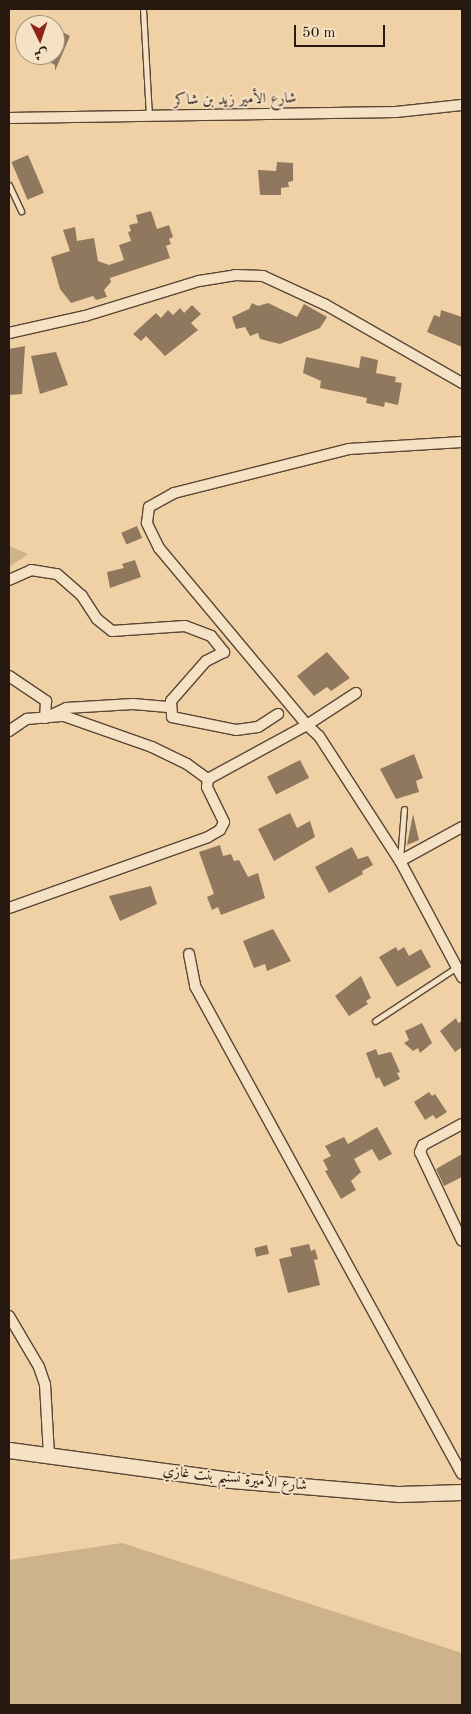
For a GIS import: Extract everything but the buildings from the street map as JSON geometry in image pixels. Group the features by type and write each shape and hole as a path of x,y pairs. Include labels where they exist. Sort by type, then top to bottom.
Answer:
{"main road":[{"name":"شارع الأميرة تسنيم بنت غازي","path":"9,1450 231,1480 362,1492 429,1495 462,1492"}],"street":[{"name":"شارع الأمير زيد بن شاكر","path":"9,118 419,111 462,105"},
{"path":"9,333 85,316 199,281 235,275 263,276 326,304 462,383"},
{"path":"462,442 349,449 174,493 149,507 147,523 159,548 307,725 319,736 400,861 462,977"},
{"path":"9,580 31,570 57,574 82,596 97,619 112,631 185,626 211,636 224,652 206,661 170,700 172,717 236,730 258,727 278,714"},
{"path":"9,676 46,701 45,718"},
{"path":"208,779 307,725 356,693"},
{"path":"45,718 66,708 133,704 171,707"},
{"path":"9,731 27,719 64,716 152,747 188,764 208,779"},
{"path":"9,908 208,837 220,830 223,817 207,787 208,779"},
{"path":"400,861 462,827"},
{"path":"189,954 195,986 462,1474"},
{"path":"462,1124 423,1145 420,1152 462,1240"},
{"path":"9,1316 39,1367 45,1384 49,1456"}],"lane":[{"path":"143,9 149,117"},
{"path":"9,185 21,210"},
{"path":"400,861 404,809"},
{"path":"375,1020 457,967"}],"shaded area":[{"path":"9,546 28,554 9,567"},
{"path":"122,1543 462,1653 462,1705 9,1705 9,1560"}]}
